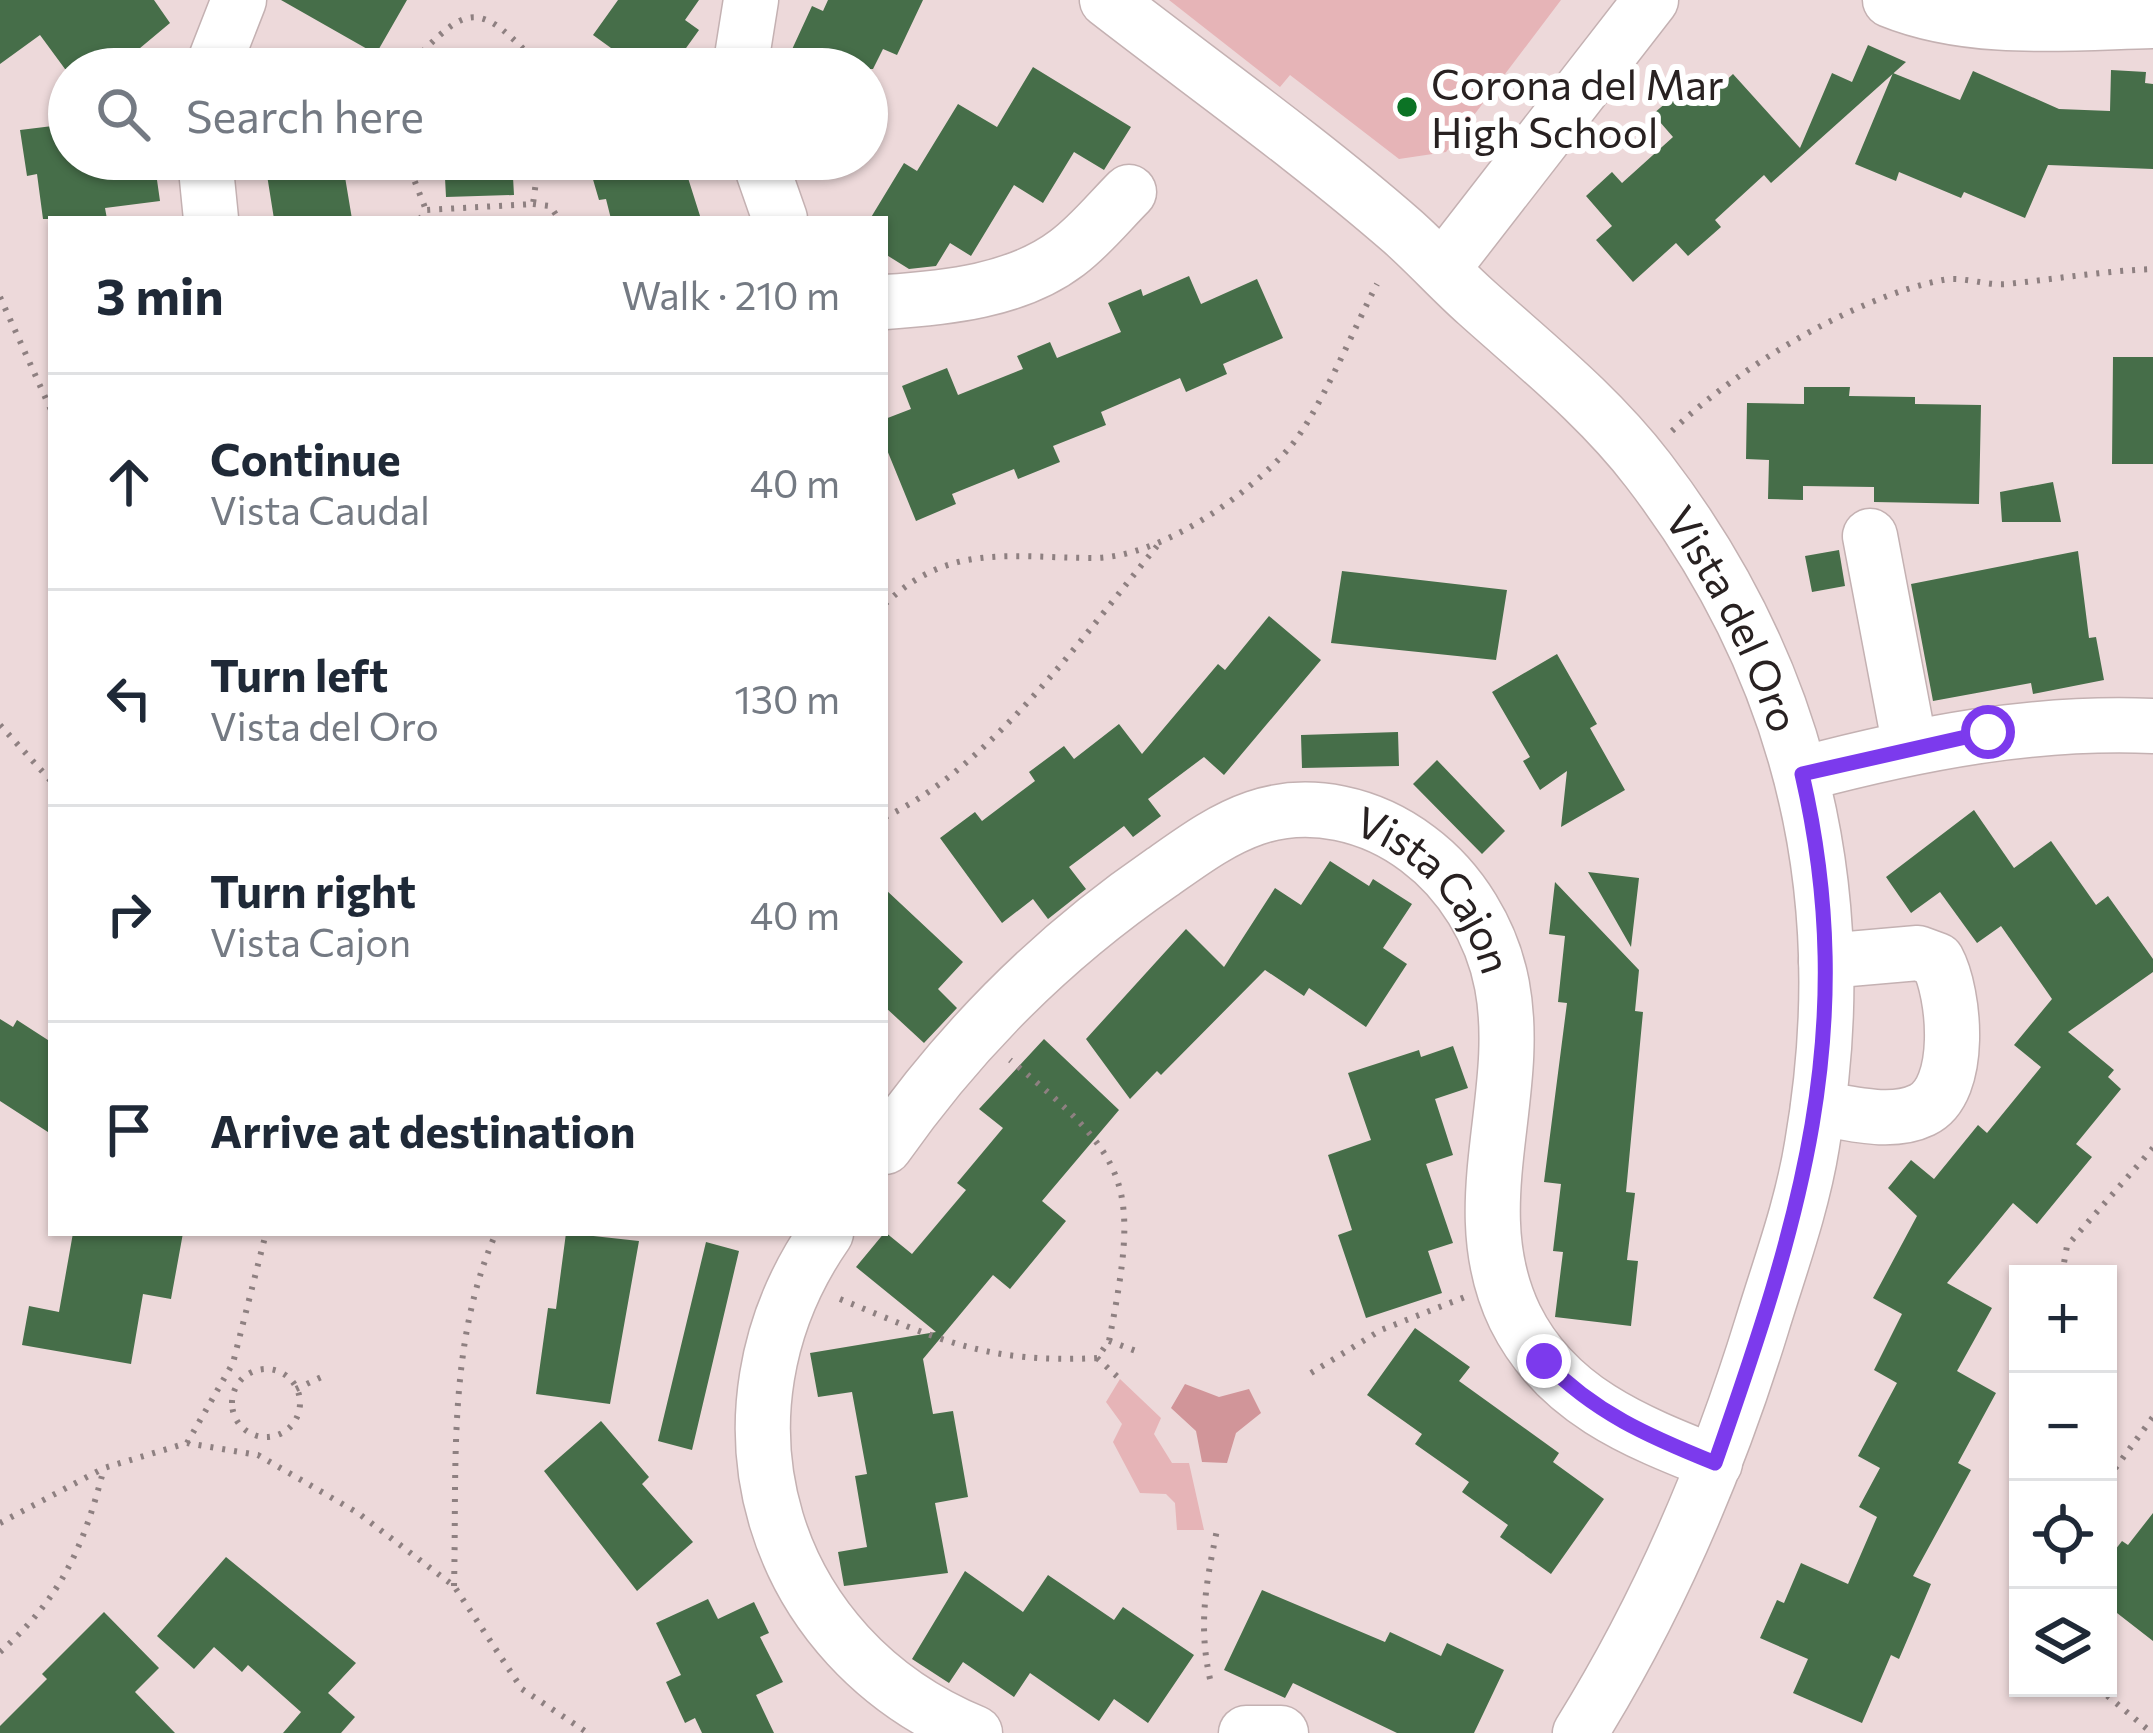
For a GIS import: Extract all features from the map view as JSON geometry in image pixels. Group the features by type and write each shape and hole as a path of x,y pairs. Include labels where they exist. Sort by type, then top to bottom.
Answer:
{"street":[{"path":"220,48 239,0"},
{"path":"744,48 752,0"},
{"name":"Vista del Oro","path":"1107,0 1443,268 1555,370 1657,482 1772,677 1802,774 1825,908 1826,961 1825,1054 1802,1194 1715,1463 1645,1619 1580,1733"},
{"path":"1443,268 1651,0"},
{"path":"1890,0 2153,21"},
{"path":"207,180 212,216"},
{"path":"766,180 779,216"},
{"path":"888,302 946,298 1008,282 1066,254 1129,193"},
{"path":"1870,536 1910,747"},
{"path":"1802,774 1910,747 2019,729 2153,726"},
{"name":"Vista Cajon","path":"888,1144 948,1065 1034,975 1130,894 1215,835 1257,817 1294,810 1366,819 1434,861 1465,896 1488,938 1502,983 1507,1031 1490,1192 1491,1232 1497,1270 1516,1318 1544,1361 1580,1398 1623,1426 1715,1463"},
{"path":"1818,1108 1882,1118 1920,1112 1943,1087 1953,1046 1947,979 1937,960 1918,952 1826,961"},
{"path":"824,1236 786,1302 771,1350 762,1451 770,1501 800,1580 837,1636 872,1672 950,1728"},
{"path":"1246,1733 1281,1733"}],"path":[{"path":"425,48 454,16 470,10 490,16 526,48"},
{"path":"414,180 426,210"},
{"path":"532,204 536,180"},
{"path":"426,210 532,204 550,206 558,216"},
{"path":"422,216 426,210"},
{"path":"1672,430 1734,382 1829,322 1946,279 2003,285 2061,274 2153,268"},
{"path":"888,602 951,560 1043,554 1097,558 1159,544 1220,508 1292,446 1377,284"},
{"path":"0,297 48,403"},
{"path":"888,816 917,802 1036,694 1159,544"},
{"path":"0,725 48,778"},
{"path":"1001,1052 1078,1117 1110,1153 1125,1204 1109,1341 1097,1358"},
{"path":"2064,1265 2067,1246 2153,1148"},
{"path":"187,1443 225,1377 260,1272 266,1236"},
{"path":"454,1586 461,1348 478,1275 495,1236"},
{"path":"825,1294 943,1344 1038,1361 1097,1358 1120,1378"},
{"path":"1311,1373 1381,1330 1439,1302 1474,1295"},
{"path":"1109,1341 1136,1352"},
{"path":"269,1369 296,1389 296,1420 280,1434 249,1433 235,1418 233,1394 238,1383 269,1369"},
{"path":"296,1389 328,1374"},
{"path":"225,1377 238,1383"},
{"path":"2117,1466 2153,1417"},
{"path":"258,1456 263,1437"},
{"path":"0,1523 104,1468 187,1443 258,1456 358,1513 454,1586 522,1689 588,1733"},
{"path":"0,1652 32,1623 85,1542 104,1468"},
{"path":"1210,1679 1202,1641 1202,1600 1217,1530"},
{"path":"2109,1697 2152,1733"}],"shaded area":[{"name":"Corona del Mar High School","path":"1169,0 1561,0 1446,152 1399,159 1290,75 1280,87"},
{"path":"1120,1379 1161,1418 1154,1434 1172,1463 1189,1463 1204,1530 1177,1530 1175,1503 1166,1494 1140,1493 1113,1442 1122,1424 1106,1402"},
{"path":"1185,1384 1219,1397 1249,1389 1261,1413 1236,1433 1227,1463 1202,1462 1196,1431 1171,1408"}],"building":[{"path":"0,0 154,0 170,23 140,48 50,48 40,35 0,64"},
{"path":"281,0 407,0 379,48 365,48"},
{"path":"618,0 699,0 685,20 699,30 686,48 611,48 593,35"},
{"path":"828,0 923,0 897,55 888,48 793,48 812,6 823,11"},
{"path":"1868,45 1906,62 1771,183 1764,175 1715,220 1721,227 1688,256 1676,243 1633,282 1596,240 1612,226 1586,196 1612,172 1622,183 1673,137 1653,114 1689,83 1705,100 1733,74 1800,148 1832,73 1852,82"},
{"path":"1033,67 1131,127 1104,170 1074,152 1043,203 1014,185 971,256 950,243 936,266 909,269 888,256 888,216 872,216 904,163 917,171 958,104 997,127"},
{"path":"2111,70 2146,72 2145,83 2153,84 2153,169 2048,165 2025,218 1964,192 1961,198 1899,172 1896,181 1855,164 1893,73 1960,100 1973,71 2059,109 2110,111"},
{"path":"48,127 48,180 157,180 160,201 105,208 106,216 43,219 37,174 27,176 20,130"},
{"path":"268,180 346,180 352,216 274,216"},
{"path":"445,180 513,180 514,195 446,197"},
{"path":"593,180 689,180 700,216 610,216 606,199 599,200"},
{"path":"1189,276 1201,304 1257,279 1283,338 1223,364 1227,374 1186,392 1180,378 1101,412 1106,425 1053,446 1060,462 1018,479 1014,469 952,494 956,504 916,521 888,452 888,418 911,409 902,386 947,368 958,395 1023,369 1017,356 1050,342 1057,358 1121,332 1108,303 1141,289 1143,296"},
{"path":"2113,357 2153,357 2153,464 2112,464"},
{"path":"1804,387 1850,387 1849,396 1915,397 1915,404 1981,405 1979,504 1874,502 1874,487 1803,486 1803,500 1768,499 1769,460 1746,459 1747,403 1804,404"},
{"path":"2053,482 2061,522 2002,522 2000,492"},
{"path":"1839,550 1845,586 1812,592 1805,556"},
{"path":"2078,551 2089,638 2096,637 2104,680 2033,694 2031,683 1933,701 1911,584"},
{"path":"1342,571 1507,590 1496,660 1331,643"},
{"path":"1269,616 1321,660 1224,775 1204,757 1148,799 1161,816 1133,837 1124,826 1069,867 1086,889 1048,919 1033,899 1002,923 940,838 975,812 982,821 1035,781 1029,772 1064,746 1074,759 1119,724 1142,754 1218,664 1225,670"},
{"path":"1557,654 1597,724 1590,728 1625,790 1561,827 1567,771 1540,790 1523,761 1530,757 1492,692"},
{"path":"1398,732 1399,766 1302,768 1301,735"},
{"path":"1437,760 1505,831 1482,854 1413,784"},
{"path":"1974,810 2014,868 2051,841 2096,905 2108,896 2153,959 2153,972 2068,1032 2114,1070 2108,1077 2121,1089 2076,1144 2092,1157 2037,1224 2013,1203 1947,1283 1992,1308 1957,1371 1996,1393 1958,1463 1971,1470 1913,1576 1931,1584 1899,1659 1891,1655 1862,1723 1793,1693 1808,1659 1760,1638 1777,1600 1784,1603 1801,1563 1848,1584 1877,1517 1859,1507 1880,1468 1858,1456 1897,1383 1874,1370 1902,1314 1873,1298 1917,1216 1888,1188 1911,1160 1934,1179 1978,1125 1987,1133 2041,1067 2014,1045 2052,999 2001,926 1977,943 1940,892 1911,913 1886,877"},
{"path":"1330,861 1369,886 1373,879 1412,904 1383,948 1407,964 1366,1027 1309,988 1304,996 1265,970 1161,1075 1157,1071 1130,1099 1086,1039 1186,929 1224,967 1275,888 1301,905"},
{"path":"1588,872 1639,878 1631,947"},
{"path":"1555,882 1639,970 1635,1011 1643,1012 1626,1192 1635,1193 1627,1260 1638,1261 1631,1326 1555,1317 1563,1252 1553,1251 1561,1184 1544,1182 1567,1003 1558,1002 1565,936 1549,934"},
{"path":"888,892 963,962 938,989 957,1008 924,1043 888,1010"},
{"path":"0,1019 13,1027 17,1020 48,1040 48,1132 0,1101"},
{"path":"1044,1039 1119,1110 1042,1201 1066,1221 1010,1289 993,1275 923,1359 933,1414 953,1411 968,1497 935,1503 948,1573 844,1586 838,1552 867,1547 855,1476 867,1474 852,1392 818,1397 810,1353 936,1332 856,1267 888,1234 912,1254 966,1190 957,1183 1003,1128 979,1109"},
{"path":"1453,1046 1468,1088 1435,1099 1453,1155 1426,1164 1453,1243 1428,1251 1442,1293 1366,1318 1338,1235 1352,1230 1328,1155 1371,1140 1348,1073 1419,1050 1421,1057"},
{"path":"72,1236 182,1236 171,1299 143,1294 131,1364 22,1345 29,1306 59,1312"},
{"path":"566,1236 639,1241 610,1404 536,1394 548,1308 556,1309"},
{"path":"706,1242 739,1251 692,1450 658,1441"},
{"path":"1415,1328 1470,1367 1459,1381 1559,1453 1553,1462 1604,1499 1551,1574 1500,1537 1508,1525 1462,1492 1469,1482 1415,1444 1422,1434 1367,1395"},
{"path":"601,1421 649,1477 642,1484 693,1542 637,1591 544,1471"},
{"path":"2153,1513 2153,1641 2117,1613 2117,1547 2122,1541 2128,1545"},
{"path":"226,1557 356,1663 328,1693 355,1717 341,1733 283,1733 301,1712 248,1665 242,1672 214,1647 194,1669 157,1636"},
{"path":"965,1571 1023,1612 1048,1575 1114,1620 1123,1607 1194,1655 1148,1723 1114,1699 1099,1721 1030,1673 1014,1697 963,1662 949,1683 912,1659"},
{"path":"1262,1590 1385,1642 1390,1632 1441,1656 1447,1643 1504,1670 1474,1733 1397,1733 1293,1683 1285,1698 1224,1670"},
{"path":"708,1599 718,1619 754,1602 769,1633 760,1637 783,1682 756,1695 774,1733 702,1733 695,1718 685,1723 666,1682 681,1675 656,1623"},
{"path":"104,1612 159,1668 135,1692 175,1733 0,1733 0,1726 47,1679 42,1674"}],"place":[{"name":"Corona del Mar High School","path":"1407,107"}],"route":[{"path":"1544,1361 1580,1398 1623,1426 1715,1463 1802,1194 1825,1054 1825,908 1802,774 1988,732"}]}
